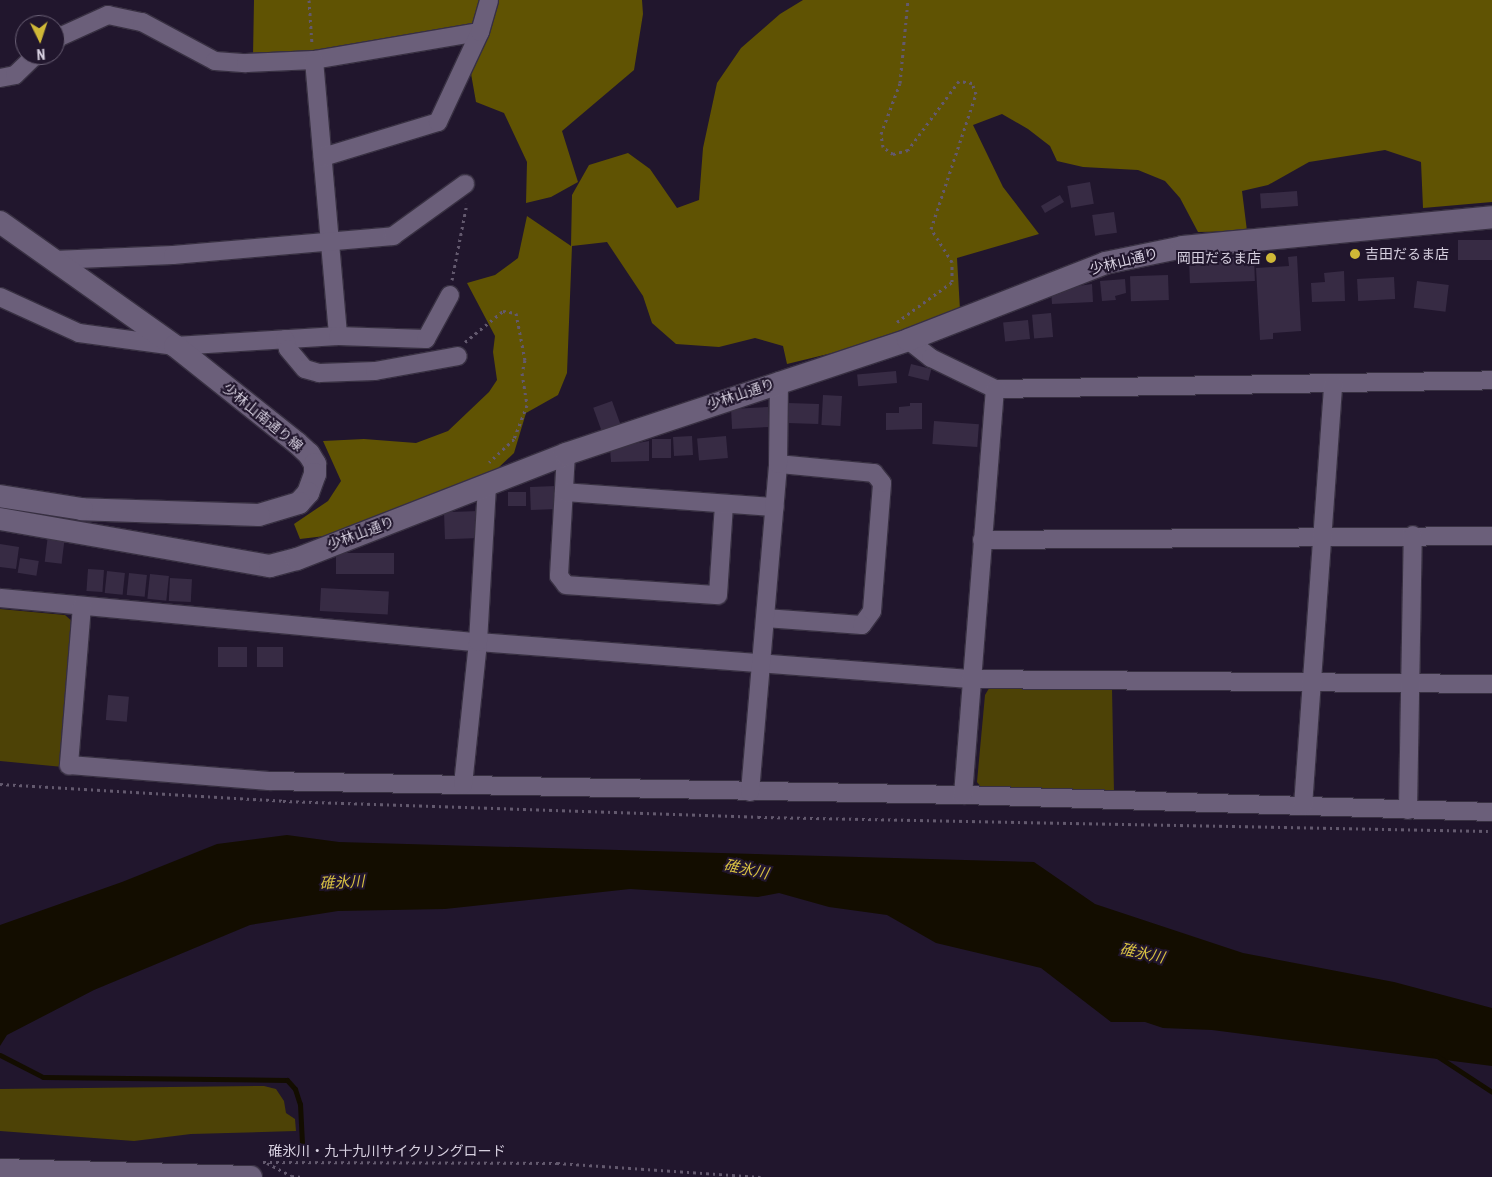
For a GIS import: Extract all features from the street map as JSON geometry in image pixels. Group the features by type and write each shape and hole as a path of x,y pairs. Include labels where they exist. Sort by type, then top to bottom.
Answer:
{"street":[{"path":"324,156 438,122 480,32 489,0"},
{"path":"65,34 108,15 142,22 216,61 314,60 480,32"},
{"path":"314,60 324,156 338,336"},
{"path":"0,78 14,75 25,65"},
{"path":"54,260 173,255 393,236 465,184"},
{"name":"少林山通り","path":"0,519 270,566 297,559 485,477 566,454 779,381 908,340 1115,261 1183,247 1492,218"},
{"name":"少林山南通り線","path":"0,222 175,346 309,454 315,464 315,474 308,493 299,503 259,515 82,509 0,496"},
{"path":"0,297 79,333 175,346 338,336 426,339 450,295"},
{"path":"286,339 288,349 305,369 319,373 375,370 458,350"},
{"path":"908,340 931,358 995,389 1492,380"},
{"path":"750,792 778,464 779,381"},
{"path":"1303,806 1333,384"},
{"path":"963,795 970,679 995,389"},
{"path":"566,454 560,576 566,585 718,595 724,504"},
{"path":"764,618 862,625 872,611 882,483 874,473 778,464"},
{"path":"463,785 478,642 485,477"},
{"path":"564,492 774,507"},
{"path":"982,540 1321,535 1492,536"},
{"path":"1408,810 1413,535"},
{"path":"0,598 478,642 970,679 1311,682 1409,685 1492,684"},
{"path":"82,606 69,765 268,781 963,795 1492,812"},
{"path":"0,1170 257,1167"}],"path":[{"path":"309,0 314,60"},
{"path":"888,328 952,282 952,262 931,229 976,94 972,84 959,81 908,150 893,154 883,147 881,134 900,84 908,0"},
{"path":"450,295 458,237 468,210 465,184"},
{"path":"458,350 503,311 516,313 525,360 522,373 527,405 514,440 485,477"},
{"path":"0,784 283,801 758,817 1492,831"},
{"name":"碓氷川・九十九川サイクリングロード","path":"257,1167 557,1163 762,1177"},
{"path":"257,1167 291,1176 303,1177"}],"shaded area":[{"path":"254,0 642,0 643,14 634,70 562,131 578,182 551,197 526,203 527,162 504,113 476,102 470,68 492,26 320,51 253,56"},
{"path":"803,0 1492,0 1492,202 1423,208 1421,162 1385,150 1309,162 1268,185 1242,191 1247,231 1198,232 1180,198 1165,181 1138,170 1083,167 1057,161 1050,146 1028,129 1002,114 973,125 1003,187 1039,234 957,258 960,310 869,344 787,364 783,346 755,338 719,347 676,344 652,323 643,296 607,242 572,246 567,373 558,395 526,413 514,453 496,470 325,536 300,539 294,524 328,501 341,481 323,441 364,439 416,443 448,431 489,392 497,380 493,352 495,336 467,283 495,275 518,258 527,216 571,246 572,195 589,165 628,153 650,169 677,208 699,200 703,148 717,83 741,48 780,14"},
{"path":"0,609 65,615 73,622 63,767 0,761"},
{"path":"991,685 1112,688 1114,793 984,791 977,782 985,695"},
{"path":"264,1086 276,1089 284,1101 286,1113 295,1119 296,1131 191,1134 134,1141 0,1131 0,1089"}],"water":[{"name":"碓氷川","path":"287,835 339,842 1034,862 1095,904 1243,953 1394,982 1492,1008 1492,1066 1212,1030 1163,1028 1145,1022 1111,1022 1041,968 936,943 887,915 829,907 779,893 758,897 630,889 445,909 338,911 250,925 94,990 7,1035 0,1046 0,925 122,882 217,844"}],"building":[{"path":"1090,182 1094,204 1071,208 1067,186"},
{"path":"1297,191 1298,206 1261,209 1260,194"},
{"path":"1060,195 1064,202 1045,213 1041,206"},
{"path":"1114,212 1117,233 1095,236 1092,215"},
{"path":"1458,240 1492,240 1492,260 1458,260"},
{"path":"1254,256 1255,281 1190,283 1189,258"},
{"path":"1297,256 1301,331 1273,333 1273,339 1260,340 1256,268 1289,266 1288,257"},
{"path":"1344,271 1345,301 1312,302 1311,283 1325,282 1324,273"},
{"path":"1168,275 1169,300 1131,301 1130,276"},
{"path":"1394,277 1395,299 1358,301 1357,279"},
{"path":"1125,279 1126,293 1115,296 1116,300 1102,301 1100,281"},
{"path":"1417,281 1449,285 1445,312 1414,308"},
{"path":"1092,284 1093,302 1052,304 1051,290"},
{"path":"1051,313 1053,337 1034,339 1032,315"},
{"path":"1028,320 1030,339 1005,342 1003,323"},
{"path":"911,364 931,369 928,381 908,376"},
{"path":"896,371 897,383 858,386 857,374"},
{"path":"823,395 842,396 840,426 821,425"},
{"path":"612,401 622,429 603,436 593,408"},
{"path":"788,403 819,404 818,424 787,423"},
{"path":"910,403 922,403 922,429 886,430 886,413 899,413 899,407 910,406"},
{"path":"768,407 769,427 732,429 731,409"},
{"path":"934,421 979,424 977,447 932,444"},
{"path":"692,436 693,455 674,456 673,437"},
{"path":"726,436 728,458 699,460 697,439"},
{"path":"652,439 671,439 671,458 652,458"},
{"path":"649,441 649,461 611,462 610,448"},
{"path":"556,486 557,509 531,510 530,487"},
{"path":"508,492 526,492 526,506 508,506"},
{"path":"479,511 480,538 445,539 444,512"},
{"path":"48,535 65,537 62,564 45,562"},
{"path":"0,544 19,547 16,569 0,567"},
{"path":"336,553 394,553 394,574 336,574"},
{"path":"20,558 39,561 36,576 18,573"},
{"path":"88,569 104,570 102,592 86,591"},
{"path":"107,571 125,573 123,595 105,593"},
{"path":"129,573 147,575 145,597 127,595"},
{"path":"150,574 169,576 166,601 147,599"},
{"path":"170,578 192,579 191,602 169,601"},
{"path":"321,588 389,592 388,615 320,611"},
{"path":"218,647 247,647 247,667 218,667"},
{"path":"257,647 283,647 283,667 257,667"},
{"path":"108,695 129,697 127,722 106,720"},
{"path":"295,1144 309,1144 309,1150 295,1151"}],"waterway":[{"path":"1434,1054 1492,1092"},
{"path":"0,1055 43,1077 287,1080 295,1089 300,1104 302,1144"}],"place":[{"name":"吉田だるま店","path":"1355,254"},
{"name":"岡田だるま店","path":"1271,258"}]}
